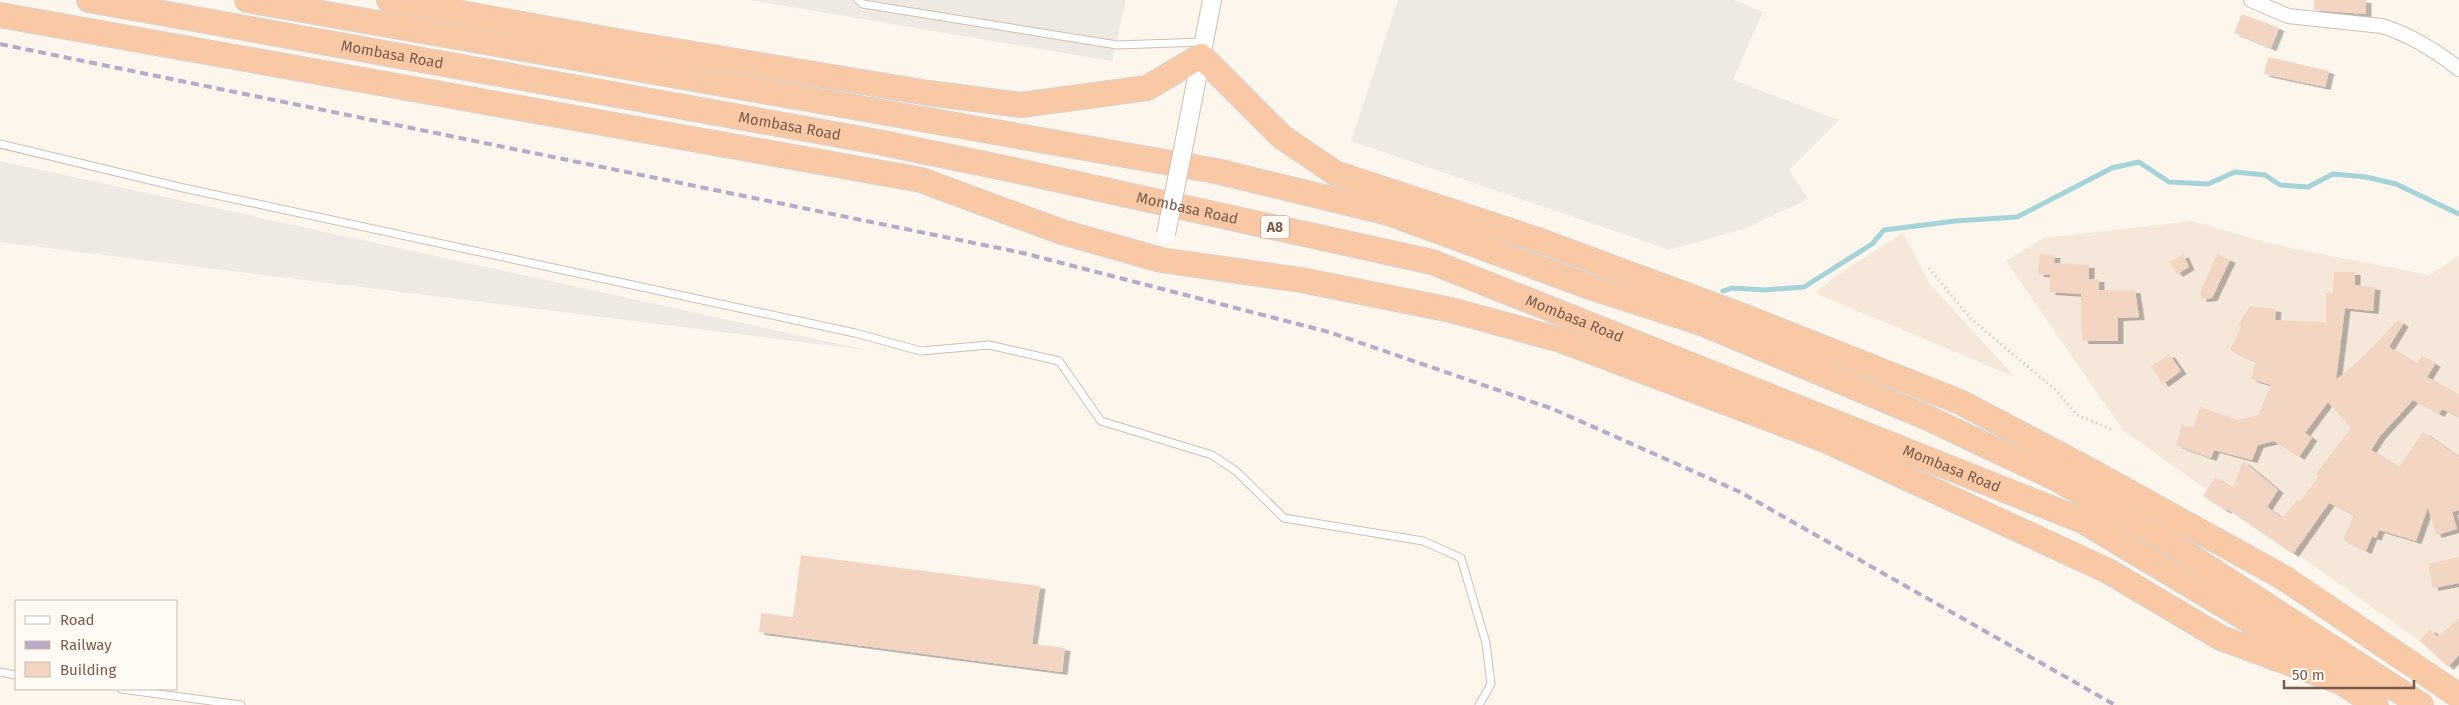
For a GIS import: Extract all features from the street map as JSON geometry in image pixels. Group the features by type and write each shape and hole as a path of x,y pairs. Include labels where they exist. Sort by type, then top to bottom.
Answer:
{"highway":[{"name":"Mombasa Road","path":"89,0 878,142 1009,168 1432,262 2083,521 2245,618 2376,705"},
{"name":"Mombasa Road","path":"248,0 1216,170 1389,213 1590,287 1704,324 1928,418 2055,478 2170,543 2421,705"},
{"path":"389,0 637,45 928,93 1021,105 1147,88 1202,49 1282,137 1335,172 1571,252 1743,316 1960,402 2089,470 2284,578 2459,696"},
{"path":"0,15 921,180 1062,232 1162,260 1301,280 1451,310 1562,340 1825,440 2108,571 2221,638 2346,684"}],"street":[{"path":"1162,260 1212,0"},
{"path":"2251,0 2288,16 2382,26 2396,30 2420,41 2459,69"}],"lane":[{"path":"858,0 863,4 1117,45 1202,49"},
{"path":"0,144 179,187 846,331 922,351 989,345 1060,361 1101,421 1212,455 1236,471 1284,518 1423,541 1461,558 1486,643 1491,684 1479,705"},
{"path":"0,672 15,675"},
{"path":"128,690 241,705"}],"path":[{"path":"1929,268 1971,319 2057,391 2077,415 2113,430"}],"shaded area":[{"path":"749,0 1126,0 1112,61"},
{"path":"1398,0 1734,0 1763,12 1733,80 1839,120 1789,170 1808,199 1746,228 1670,250 1351,141"},
{"path":"0,161 866,350 0,242"},
{"path":"2192,221 2276,245 2429,275 2459,256 2459,669 2123,430 2006,261 2043,238"},
{"path":"1903,233 1929,283 2015,377 1815,293 1836,276"}],"building":[{"path":"2314,0 2366,0 2366,14 2314,10"},
{"path":"2242,14 2279,28 2271,48 2234,33"},
{"path":"2268,57 2329,71 2325,87 2264,74"},
{"path":"2040,254 2055,255 2054,263 2089,265 2089,279 2099,279 2099,290 2135,290 2139,317 2118,318 2118,341 2083,341 2081,294 2050,292 2050,275 2038,274"},
{"path":"2183,254 2189,267 2177,274 2170,262"},
{"path":"2217,254 2230,260 2212,298 2201,299 2201,290"},
{"path":"2334,272 2355,272 2355,285 2375,287 2373,311 2345,308 2336,380 2362,358 2398,320 2403,324 2389,347 2417,364 2422,356 2435,364 2427,377 2459,395 2459,417 2442,409 2439,414 2413,400 2380,436 2371,450 2399,467 2423,432 2459,457 2459,510 2452,512 2457,529 2436,535 2428,507 2416,541 2379,530 2376,538 2372,536 2366,551 2343,540 2354,515 2329,503 2293,554 2227,509 2226,511 2203,496 2215,477 2233,488 2243,461 2278,490 2267,507 2282,518 2297,500 2299,502 2319,476 2316,474 2351,428 2328,402 2305,433 2312,438 2299,457 2274,441 2258,445 2252,460 2214,450 2211,458 2176,445 2182,425 2193,428 2200,407 2238,420 2258,415 2271,385 2251,379 2256,362 2230,350 2241,327 2238,325 2250,306 2276,309 2275,320 2326,322 2326,293 2333,293"},
{"path":"2169,354 2181,371 2163,384 2151,367"},
{"path":"801,555 1040,586 1032,644 1065,648 1062,672 759,632 761,613 793,617"},
{"path":"2459,557 2459,583 2433,588 2428,564"},
{"path":"2459,618 2459,655 2448,667 2420,641 2430,629 2438,637"}],"waterway":[{"path":"1723,291 1732,288 1764,290 1804,287 1872,244 1884,230 1955,221 2017,217 2112,168 2139,162 2169,182 2208,184 2235,172 2265,175 2280,185 2308,187 2333,174 2366,177 2396,184 2459,214"}],"railway":[{"path":"0,44 1023,253 1329,332 1553,409 1740,492 2115,705"}]}
